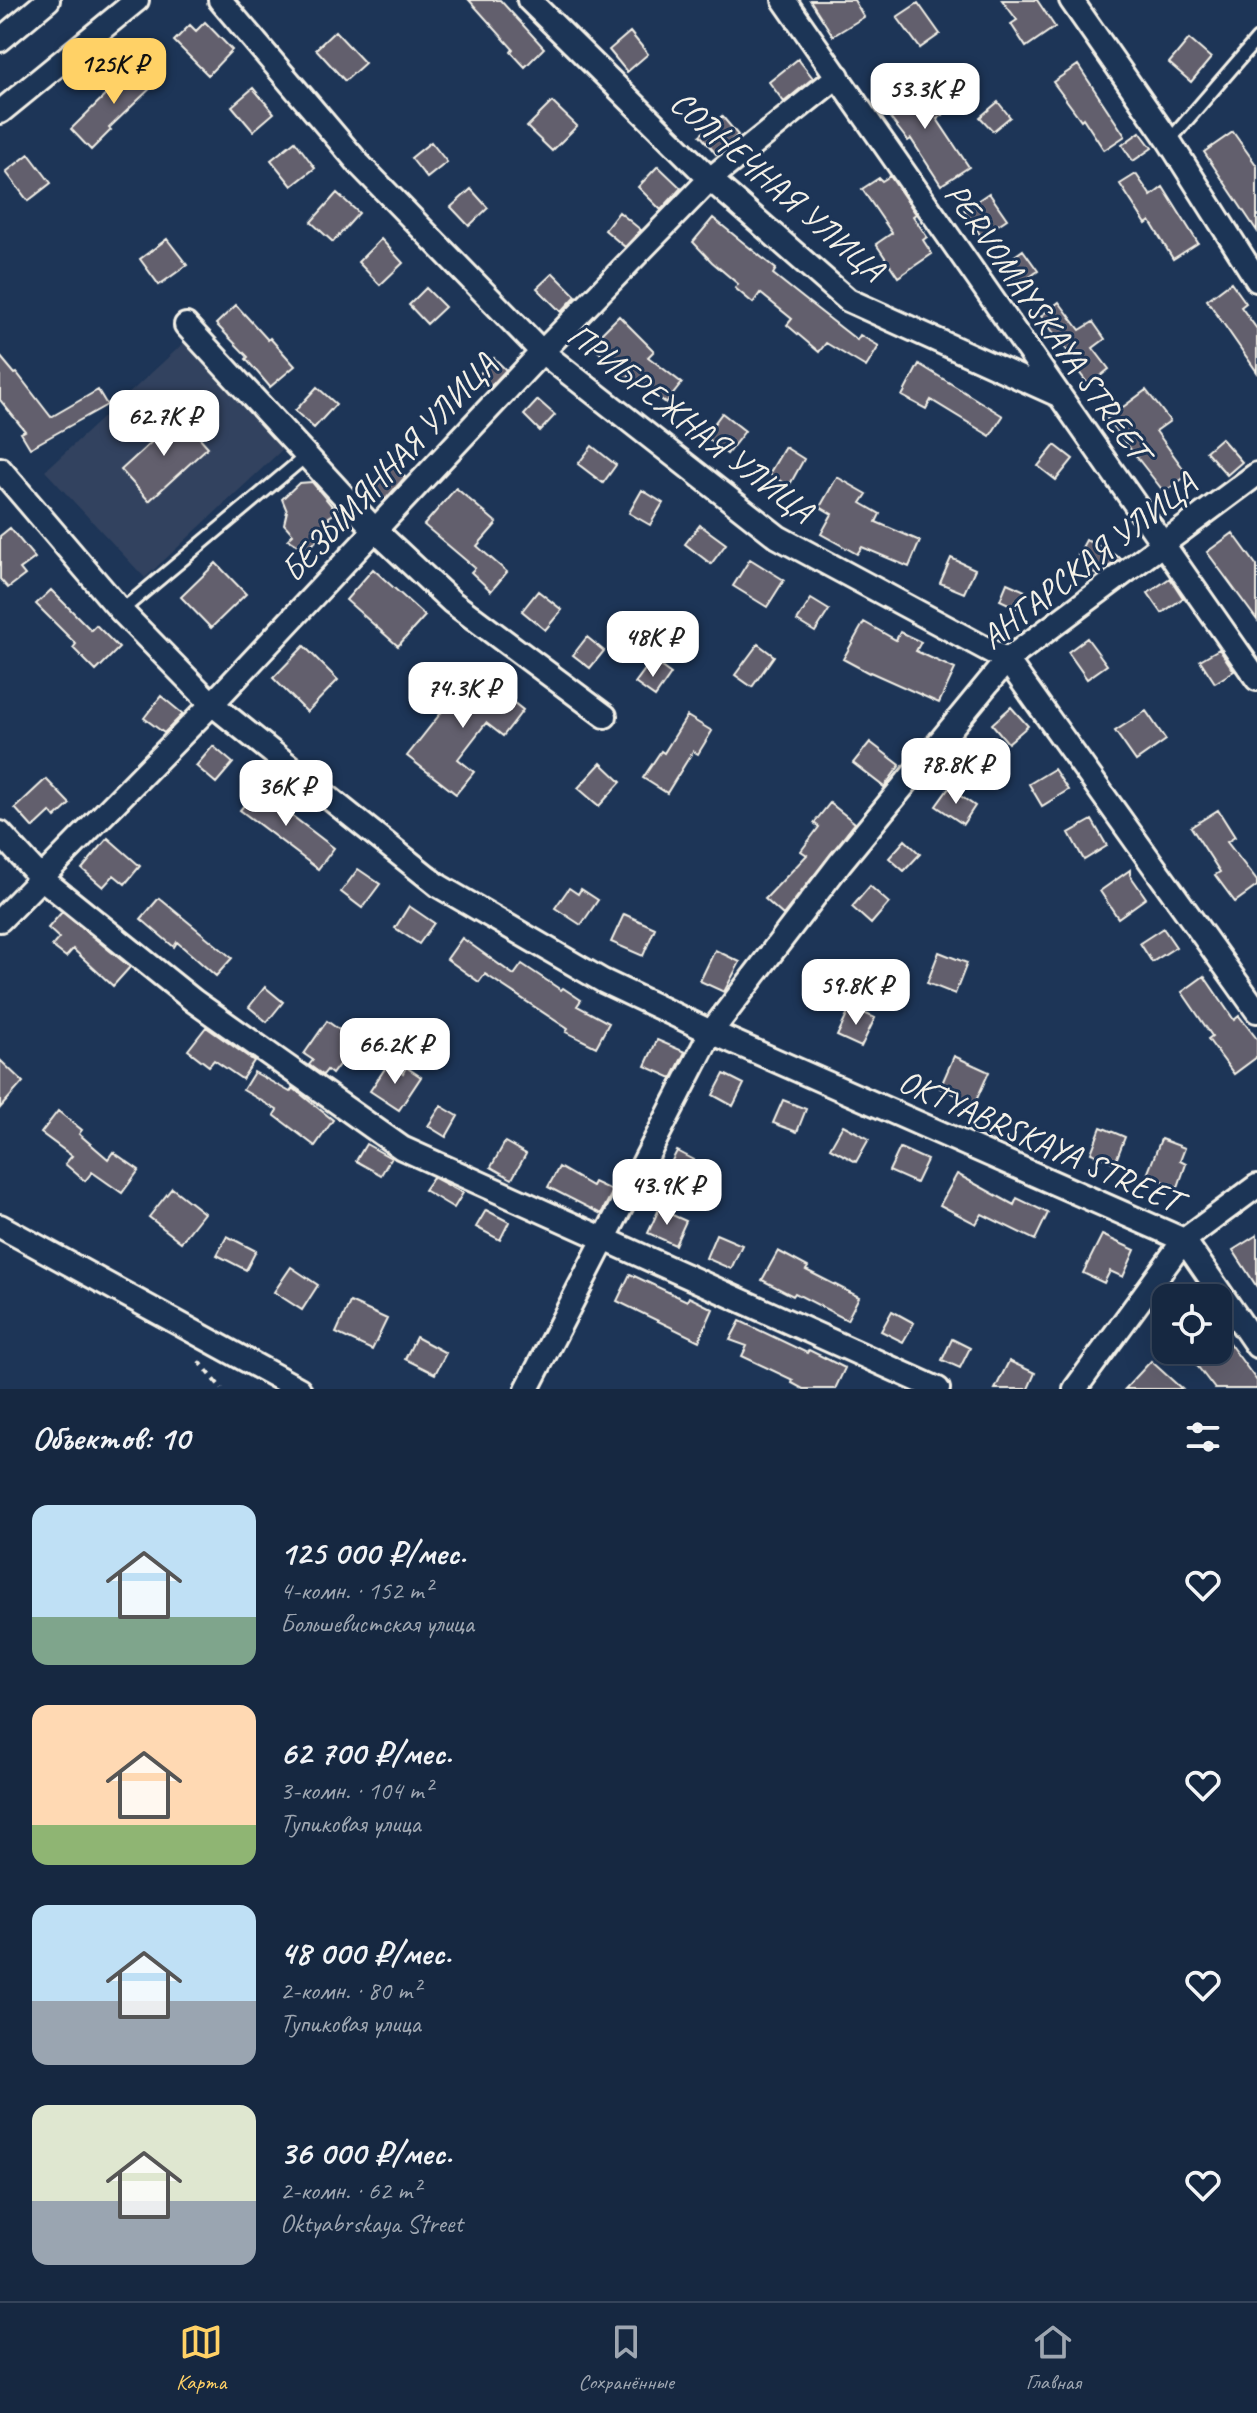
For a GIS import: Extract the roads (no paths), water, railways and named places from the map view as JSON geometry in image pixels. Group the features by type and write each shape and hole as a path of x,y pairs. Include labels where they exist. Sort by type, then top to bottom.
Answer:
{"street":[{"path":"0,40 48,0"},
{"path":"3,105 137,0"},
{"name":"ПРИБРЕЖНАЯ УЛИЦА","path":"220,0 360,165 542,352 778,537 1007,660 1257,1011"},
{"name":"СОЛНЕЧНАЯ УЛИЦА","path":"529,0 710,179 848,300 1057,394"},
{"name":"PERVOMAYSKAYA STREET","path":"784,0 1257,679"},
{"path":"1071,0 1169,141 1257,280"},
{"name":"БЕЗЫМЯННАЯ УЛИЦА","path":"0,920 212,704 542,352 710,179 838,76"},
{"path":"186,325 375,530 452,602 605,716"},
{"name":"OKTYABRSKAYA STREET","path":"0,469 121,611 212,704 439,886 603,981 711,1032 1184,1240 1257,1346"},
{"name":"АНГАРСКАЯ УЛИЦА","path":"527,1389 711,1032 840,863 1007,660 1160,543 1257,474"},
{"path":"0,833 40,877 194,1001 402,1148 938,1389"},
{"path":"1075,1389 1184,1240 1257,1186"},
{"path":"0,1226 299,1389"}],"lane":[{"path":"1169,141 1257,39"},
{"path":"121,611 306,456"}]}
